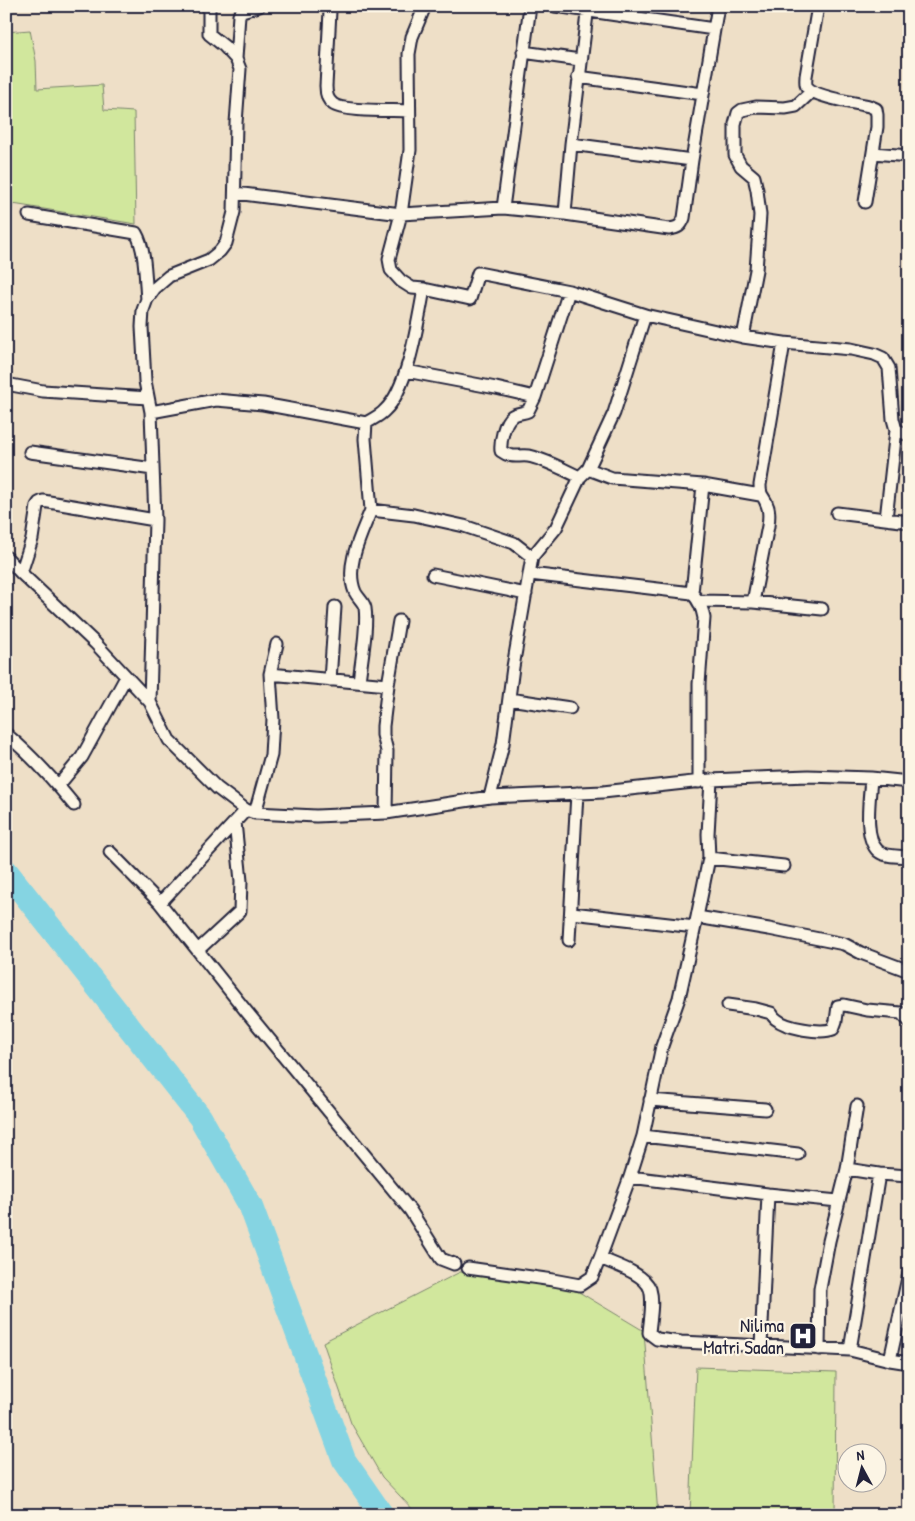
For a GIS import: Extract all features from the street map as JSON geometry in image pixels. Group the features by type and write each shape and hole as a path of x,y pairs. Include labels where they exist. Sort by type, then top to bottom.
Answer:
{"street":[{"path":"150,702 155,520 151,412 145,381 143,310 147,299 155,288 169,276 210,260 220,251 226,243 234,212 236,123 240,69 236,59 209,34 209,6"},
{"path":"236,59 239,15 242,11 259,6"},
{"path":"425,6 412,37 409,54 410,150 401,214 389,259 391,270 401,281 412,288 470,299 478,273 569,291 645,314 742,337 851,349 883,358 890,368 893,419 896,430 886,518"},
{"path":"502,208 530,6"},
{"path":"555,6 587,8 714,29"},
{"path":"234,193 401,214 502,208 565,214 669,229 677,228 681,225 684,218 718,6"},
{"path":"818,6 806,76 808,88 816,94 870,106 876,110 878,115 865,202"},
{"path":"565,214 578,77 587,8"},
{"path":"330,11 326,86 327,96 333,104 345,108 409,111"},
{"path":"523,52 580,60"},
{"path":"578,77 703,94"},
{"path":"742,337 756,270 760,215 754,178 740,166 735,155 738,114 742,110 756,107 796,106 812,91"},
{"path":"571,144 692,160"},
{"path":"873,154 909,156"},
{"path":"30,215 136,233 142,248 147,299"},
{"path":"151,412 216,400 263,404 366,423 386,410 396,397 406,372 424,289"},
{"path":"569,291 535,397 528,411 514,414 510,417 503,435 501,452 517,457 529,456 584,473 612,478 703,485 760,495"},
{"path":"490,797 503,744 532,557 556,528 614,413 645,314"},
{"path":"753,602 769,515 767,504 760,495 760,485 784,343"},
{"path":"406,372 535,397"},
{"path":"6,384 43,391 148,398"},
{"path":"359,682 365,606 355,592 352,574 353,555 371,510 365,439 366,423"},
{"path":"896,430 909,435"},
{"path":"30,452 153,469"},
{"path":"699,782 699,684 704,618 702,608 696,597 703,485"},
{"path":"21,573 32,539 37,506 43,501 155,520"},
{"path":"371,510 464,526 514,543 532,557"},
{"path":"837,513 909,522"},
{"path":"6,557 95,643 150,702 169,740 217,788 251,811 316,816 386,813 490,797 603,792 711,780 808,776 871,778 909,782"},
{"path":"530,574 696,597 822,609"},
{"path":"432,575 526,594"},
{"path":"330,680 335,607"},
{"path":"386,813 387,751 383,736 388,685 399,621"},
{"path":"160,903 235,822 251,811 271,755 270,674 277,644"},
{"path":"270,674 388,685"},
{"path":"58,786 82,758 126,677"},
{"path":"509,699 570,708"},
{"path":"6,734 25,750 74,805"},
{"path":"871,778 870,840 879,852 909,857"},
{"path":"468,1268 580,1285 592,1276 643,1136 662,1046 679,998 709,858 708,834 711,780"},
{"path":"570,940 577,793"},
{"path":"198,950 240,911 241,881 235,822"},
{"path":"110,852 160,903 246,1011 410,1210 441,1259 454,1264"},
{"path":"709,858 784,866"},
{"path":"572,913 769,929 844,944 861,953 909,971"},
{"path":"728,1005 771,1013 775,1019 788,1024 800,1028 827,1032 833,1029 838,1006 844,1005 867,1010 901,1013 909,1021"},
{"path":"650,1100 765,1109"},
{"path":"819,1349 820,1289 838,1201 847,1169 857,1106"},
{"path":"643,1136 798,1154"},
{"path":"847,1169 909,1176"},
{"path":"850,1350 879,1174"},
{"path":"630,1176 838,1201"},
{"path":"761,1346 768,1194"},
{"path":"600,1258 639,1275 650,1288 652,1306 649,1333 657,1340 850,1350 909,1363"},
{"path":"890,1360 909,1273"}],"green space":[{"path":"30,30 36,61 37,89 102,85 104,110 134,112 136,224 13,204 6,248 6,32"},
{"path":"460,1272 510,1273 579,1292 644,1331 658,1515 418,1515 382,1477 351,1423 323,1342"},
{"path":"696,1367 836,1372 835,1515 690,1515"}],"waterway":[{"path":"6,871 200,1117 251,1207 344,1460 382,1515"}],"place":[{"name":"Nilima Matri Sadan","path":"803,1336"}]}
